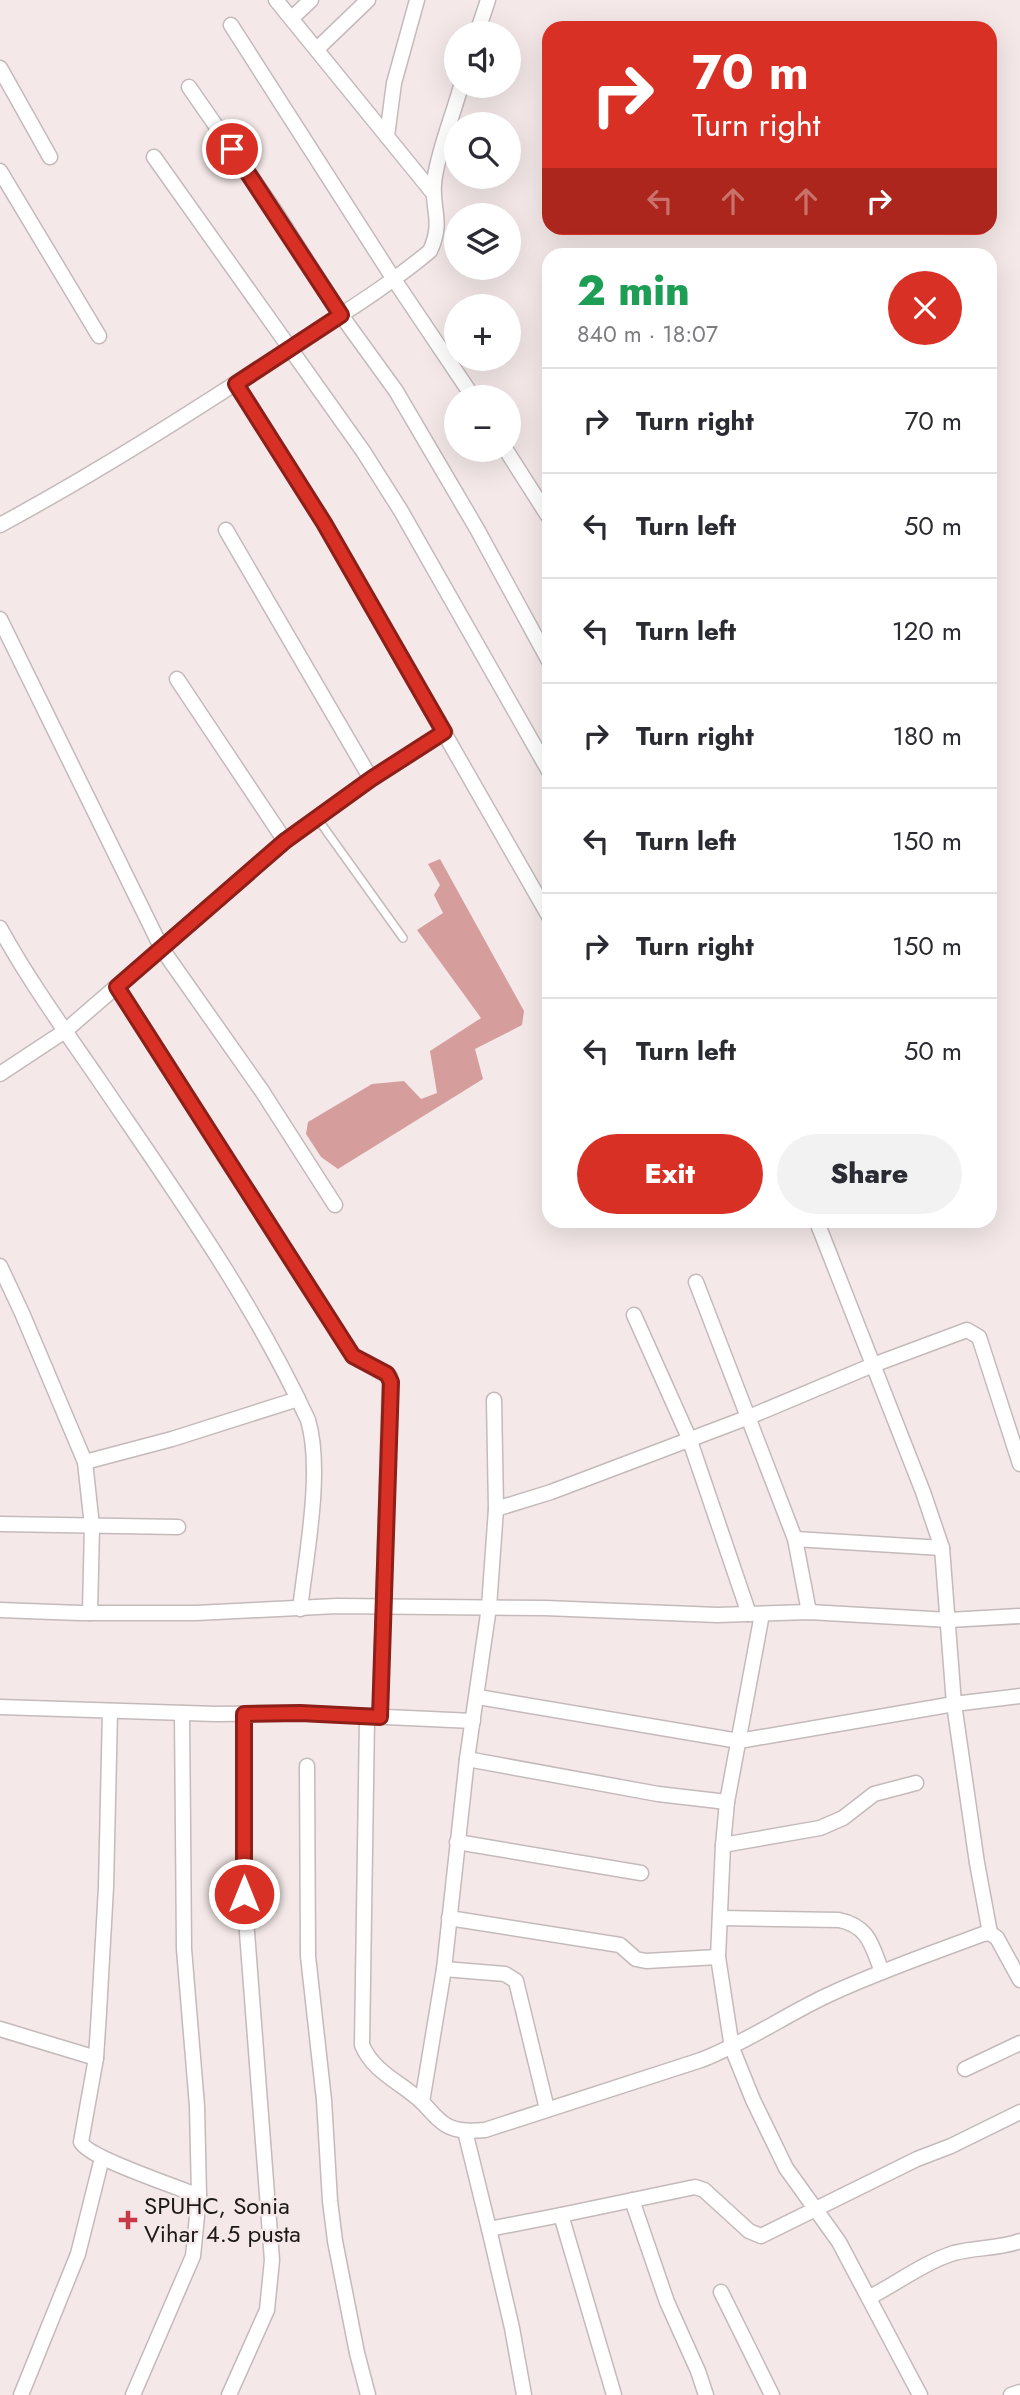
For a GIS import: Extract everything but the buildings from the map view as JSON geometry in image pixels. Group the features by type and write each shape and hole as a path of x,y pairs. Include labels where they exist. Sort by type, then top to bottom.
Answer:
{"street":[{"path":"276,0 433,193"},
{"path":"292,18 312,0"},
{"path":"317,49 368,0"},
{"path":"387,136 394,83 417,0"},
{"path":"481,21 488,0"},
{"path":"231,25 465,385"},
{"path":"0,68 50,157"},
{"path":"189,87 275,211 341,315 412,416 542,648"},
{"path":"0,525 67,489 236,384 341,315 430,251 438,224 433,193 435,176 458,98"},
{"path":"154,157 363,451 401,511 542,759"},
{"path":"0,171 99,336"},
{"path":"236,384 324,523 542,904"},
{"path":"514,462 542,506"},
{"path":"226,530 371,779"},
{"path":"0,620 162,949 262,1091 335,1205"},
{"path":"177,679 285,841"},
{"path":"0,1074 65,1031 285,841 371,779 444,732"},
{"path":"0,928 26,975 194,1219 262,1332 298,1399 312,1435 314,1457 311,1520 300,1609"},
{"path":"117,987 353,1356 390,1377 383,1607 374,1717 362,2045 378,2068 448,2126 465,2131 485,2130 732,2048 756,2032 826,1996 983,1934 990,1933 997,1938 1020,1980"},
{"path":"819,1228 923,1492 942,1548 954,1704 990,1933"},
{"path":"0,1266 85,1462 92,1526 90,1613"},
{"path":"696,1282 795,1539 809,1612"},
{"path":"634,1315 689,1438 755,1614 723,1845 718,1958 732,2048 786,2168 839,2242 920,2395"},
{"path":"496,1509 551,1492 749,1417 873,1365 967,1330 979,1337 1020,1464"},
{"path":"85,1462 172,1439 298,1399"},
{"path":"422,2102 444,1969 467,1759 489,1607 496,1509 494,1400"},
{"path":"0,1524 177,1527"},
{"path":"795,1539 942,1548"},
{"path":"0,1610 196,1613 383,1607 489,1607 717,1615 809,1612 949,1620 1020,1616"},
{"path":"478,1697 739,1741 954,1704 1020,1696"},
{"path":"0,1707 182,1713 300,1713 473,1721"},
{"path":"110,1711 106,1887 96,2057 81,2142 85,2149 102,2158 199,2196"},
{"path":"132,2395 193,2256 199,2196 197,2106 184,1949 182,1713"},
{"path":"229,2395 267,2310 272,2260 244,1894 244,1714"},
{"path":"467,1759 658,1794 727,1802"},
{"path":"307,1766 308,1956 324,2100 330,2201 335,2241 368,2395"},
{"path":"723,1845 820,1828 843,1818 874,1794 916,1783"},
{"path":"457,1842 641,1873"},
{"path":"449,1918 620,1945 636,1959 646,1961 718,1958"},
{"path":"720,1918 850,1922 861,1928 868,1937 882,1972"},
{"path":"444,1969 505,1975 516,1981 547,2109"},
{"path":"0,2029 96,2057"},
{"path":"965,2069 1020,2043"},
{"path":"489,2229 687,2188 704,2190 754,2235 761,2236 1020,2112"},
{"path":"465,2131 512,2328 524,2395"},
{"path":"21,2395 78,2253 102,2158"},
{"path":"632,2200 667,2302 706,2395"},
{"path":"561,2215 614,2395"},
{"path":"870,2297 943,2257 1020,2241"},
{"path":"721,2292 772,2395"},
{"path":"1011,2395 1020,2392"}],"lane":[{"path":"317,817 403,938"}],"shaded area":[{"path":"440,859 524,1011 522,1025 475,1049 483,1079 338,1169 321,1157 306,1134 308,1122 372,1084 404,1081 421,1099 437,1093 430,1051 481,1018 417,930 443,913 434,895 440,885 428,864"}],"place":[{"name":"SPUHC, Sonia Vihar 4.5 pusta","path":"128,2220"}],"route":[{"path":"232,149 341,315 236,384 324,523 444,732 371,779 285,841 117,987 353,1356 387,1374 391,1382 380,1717 300,1713 244,1714 244,1894"}]}
